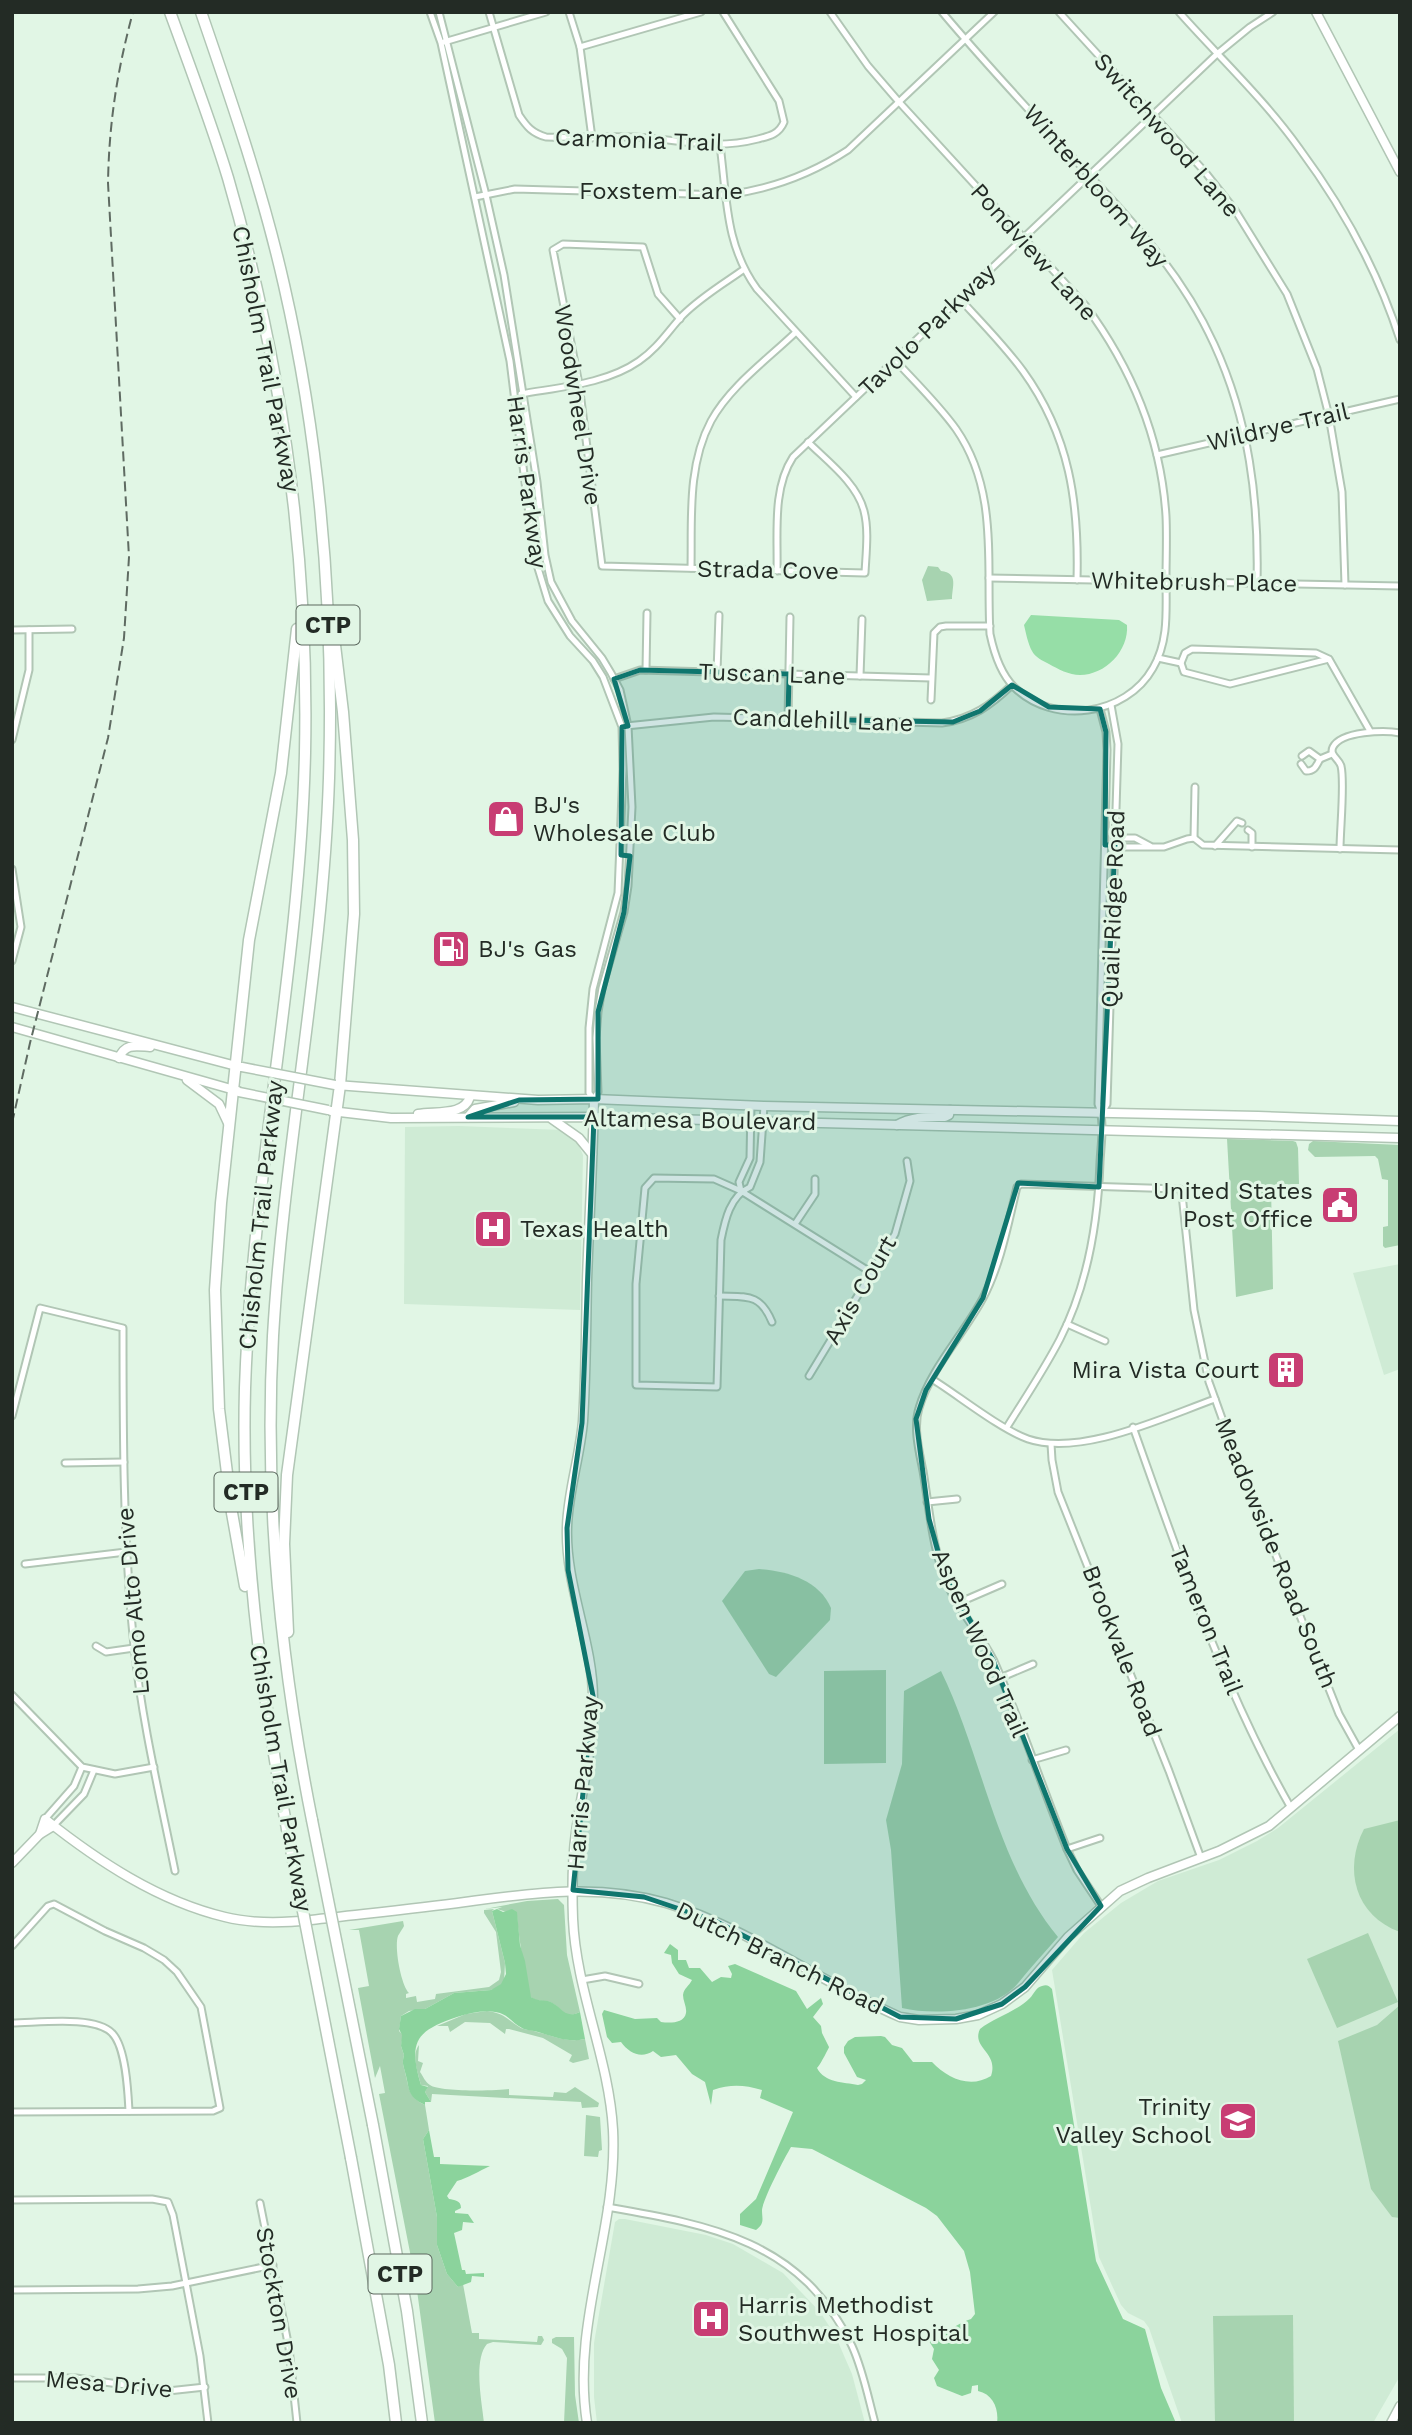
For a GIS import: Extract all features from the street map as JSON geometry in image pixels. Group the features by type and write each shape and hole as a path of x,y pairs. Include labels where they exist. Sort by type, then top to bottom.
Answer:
{"highway":[{"name":"Chisholm Trail Parkway","path":"201,12 248,152 285,288 312,443 327,588 329,740 325,848 277,1290 271,1373 274,1546 291,1710 373,2125 407,2311 422,2423"},
{"name":"Chisholm Trail Parkway","path":"172,17 228,178 260,306 284,425 295,513 305,706 303,798 289,958 252,1292 245,1388 247,1530 257,1651 287,1829 384,2338 396,2423"},
{"path":"257,1651 232,1513 216,1380 215,1290 221,1203 239,1066 253,917 286,744 300,587"},
{"path":"291,1710 284,1565 287,1475 337,1085 354,928 353,840 343,712 327,588"}],"main road":[{"path":"1316,12 1400,172"},
{"name":"Altamesa Boulevard","path":"12,1007 239,1066 337,1085 470,1097 1400,1121"},
{"name":"Altamesa Boulevard","path":"12,1027 236,1091 333,1111 391,1118 594,1117 1400,1138"},
{"path":"119,1058 129,1046 164,1047"},
{"path":"182,1076 219,1104 229,1126"},
{"path":"391,1118 461,1110 470,1097"},
{"name":"Harris Parkway","path":"587,2423 583,2364 585,2334 613,2163 607,2084 576,1953 573,1890 575,1835 592,1732 593,1696 590,1664 568,1570 567,1528 569,1499 583,1423 594,1099"},
{"path":"468,1117 475,1109 520,1100"},
{"path":"897,1125 907,1119 945,1117 950,1110"},
{"path":"1385,1120 1400,1112"},
{"path":"550,1118 571,1130 592,1155"},
{"name":"Dutch Branch Road","path":"45,1819 91,1855 141,1884 194,1908 225,1918 298,1922 540,1892 573,1890 621,1893 681,1908 715,1921 900,2017 919,2020 956,2019 978,2015 1002,2004 1025,1987 1068,1937 1120,1891 1201,1858 1269,1826 1400,1716"},
{"path":"40,1834 45,1819"},
{"path":"12,1863 40,1834 53,1826"},
{"path":"1391,2423 1400,2406"}],"street":[{"name":"Harris Parkway","path":"430,12 444,42 486,195 504,275 551,582 572,621 602,658 614,679 625,709 625,726 621,855 618,893 591,1000 589,1093 594,1099 598,1092 596,1038 600,1002 624,912 630,856 632,807 625,726 603,677 558,619 539,578 502,318 475,197 444,42 439,12"},
{"name":"Carmonia Trail","path":"489,12 512,96 527,127 536,134 546,137 635,137 694,145 739,144 779,132 784,122 779,101 723,12"},
{"path":"444,42 546,12"},
{"path":"569,12 580,47 592,138"},
{"path":"580,47 701,12"},
{"name":"Pondview Lane","path":"830,12 868,66 1069,286 1110,340 1139,397 1157,455 1166,519 1165,638 1158,658 1146,678 1137,688 1111,705 1077,711 1049,707 1032,700 1013,685"},
{"name":"Winterbloom Way","path":"942,12 1142,232 1180,283 1217,351 1235,396 1245,434 1256,512 1258,583"},
{"name":"Foxstem Lane","path":"475,197 515,189 726,195 757,191 820,168 848,150 994,12"},
{"name":"Switchwood Lane","path":"1059,12 1205,172 1235,210 1287,294 1317,369 1329,416 1342,492 1345,585"},
{"path":"1179,12 1299,146 1333,197 1389,304 1400,340"},
{"name":"Tavolo Parkway","path":"777,571 781,478 793,457 1217,54 1273,12"},
{"path":"720,145 732,238 743,270 757,289 856,397"},
{"name":"Woodwheel Drive","path":"602,566 579,384 553,250 563,244 643,247 658,294 680,319"},
{"path":"515,395 608,377 638,362 661,343 680,319 704,297 743,270"},
{"path":"959,298 1022,369 1054,425 1074,492 1079,535 1077,580"},
{"path":"691,568 694,476 700,447 712,420 734,391 796,332"},
{"path":"895,359 956,430 971,457 986,507 989,537 989,626 993,648 1004,674 1013,685"},
{"name":"Wildrye Trail","path":"1157,455 1400,399"},
{"name":"Strada Cove","path":"602,566 865,573 866,522 861,502 850,485 808,442"},
{"name":"Whitebrush Place","path":"989,578 1400,586"},
{"path":"646,670 647,613"},
{"path":"717,672 719,615"},
{"path":"788,719 790,617"},
{"path":"860,676 862,618"},
{"path":"931,700 933,637 937,629 946,626 989,626"},
{"path":"12,630 72,629"},
{"path":"12,740 29,670 29,630"},
{"path":"1329,659 1230,684 1184,671 1181,663 1185,653 1192,649 1316,653 1329,659 1370,731"},
{"path":"1158,658 1181,663"},
{"name":"Tuscan Lane","path":"614,679 634,671 646,670 932,678"},
{"name":"Candlehill Lane","path":"625,726 714,717 953,722 980,711 1013,685"},
{"name":"Quail Ridge Road","path":"1102,1113 1107,1104 1116,845 1118,744 1111,705"},
{"name":"Quail Ridge Road","path":"1007,1427 1067,1324 1085,1269 1100,1187 1102,1113 1098,1104 1106,732 1100,709"},
{"path":"1339,849 1341,768 1332,754 1335,744 1370,731 1400,733"},
{"path":"1301,756 1308,751 1320,759"},
{"path":"1301,764 1306,771 1311,771 1320,759 1332,754"},
{"path":"1194,838 1195,787"},
{"path":"1215,846 1237,821 1242,823"},
{"path":"1248,830 1252,833 1251,847"},
{"path":"1105,845 1116,845 1120,838 1135,838 1153,847 1164,847 1194,838 1203,845 1215,846 1400,850"},
{"path":"621,855 630,856"},
{"path":"12,869 21,927 12,961"},
{"path":"591,1000 600,1002"},
{"path":"741,1191 739,1182 750,1158 751,1105"},
{"path":"764,1106 760,1162 750,1186 741,1191 726,1217 721,1240 716,1387 636,1385 636,1284 645,1188 654,1178 714,1179 741,1191 872,1273"},
{"name":"Axis Court","path":"809,1376 895,1234 910,1181 907,1161"},
{"path":"795,1224 814,1194 815,1179"},
{"name":"Aspen Wood Trail","path":"1100,1187 1025,1184 1017,1187 998,1260 984,1298 932,1379 916,1419 918,1449 935,1549 945,1577 985,1645 1067,1849 1077,1870 1101,1906"},
{"name":"Meadowside Road South","path":"1100,1187 1177,1188 1182,1194 1194,1310 1202,1357 1215,1399 1339,1714 1359,1750"},
{"path":"719,1296 749,1297 765,1306 772,1322"},
{"name":"Lomo Alto Drive","path":"12,1416 40,1308 123,1328 126,1552 134,1648 143,1715 175,1871"},
{"path":"1067,1324 1105,1341"},
{"path":"932,1379 1025,1437 1051,1444 1084,1441 1215,1399"},
{"name":"Tameron Trail","path":"1133,1427 1210,1635 1263,1759 1291,1808"},
{"name":"Brookvale Road","path":"1051,1444 1058,1492 1170,1771 1201,1858"},
{"path":"65,1463 124,1462"},
{"path":"927,1502 957,1499"},
{"path":"25,1564 126,1552"},
{"path":"958,1603 1002,1584"},
{"path":"96,1646 107,1652 134,1648"},
{"path":"1000,1678 1033,1664"},
{"path":"12,1695 82,1767 115,1774 154,1767"},
{"path":"1032,1760 1066,1750"},
{"path":"45,1819 74,1786 82,1767"},
{"path":"53,1826 84,1794 94,1770"},
{"path":"1067,1849 1100,1838"},
{"path":"12,2112 220,2108 201,2007 177,1972 164,1960 54,1904 48,1906 13,1945"},
{"path":"582,1980 605,1976 639,1984"},
{"path":"12,2023 73,2022 99,2024 106,2028 118,2041 128,2090 129,2111"},
{"path":"12,2200 152,2199 168,2202 173,2215 205,2387 208,2423"},
{"name":"Stockton Drive","path":"260,2203 289,2348 298,2423"},
{"path":"607,2207 722,2231 763,2249 786,2265 821,2298 844,2330 860,2367 875,2423"},
{"path":"12,2290 138,2289 186,2283 273,2264"},
{"name":"Mesa Drive","path":"12,2378 76,2378 168,2391 205,2387"}],"highlighted area":[{"path":"640,670 789,674 788,719 953,722 980,711 1012,685 1049,707 1100,709 1106,732 1105,845 1115,845 1099,1187 1018,1183 983,1298 926,1390 916,1419 929,1519 945,1577 993,1660 1067,1849 1101,1906 1025,1987 1002,2004 956,2019 900,2017 715,1921 644,1897 573,1890 593,1696 568,1570 567,1528 582,1423 594,1117 468,1117 519,1100 598,1099 598,1012 624,912 630,856 621,855 622,727 628,726 614,679"}],"shaded area":[{"path":"928,566 938,567 950,575 953,581 952,599 927,601 922,580"},
{"path":"1031,615 1119,620 1127,625 1127,635 1120,652 1106,666 1089,674 1072,674 1044,662 1033,653 1024,625"},
{"name":"Texas Health","path":"405,1127 563,1130 575,1137 583,1155 580,1310 404,1304"},
{"path":"1227,1139 1293,1141 1298,1148 1299,1184 1271,1185 1273,1289 1236,1297"},
{"path":"1313,1141 1400,1145 1400,1245 1385,1248 1383,1246 1383,1227 1388,1226 1388,1180 1382,1179 1378,1159 1375,1156 1315,1157 1308,1150"},
{"path":"1400,1264 1400,1369 1384,1375 1353,1273"},
{"path":"759,1569 801,1579 819,1590 831,1608 830,1620 776,1677 769,1674 722,1601 745,1571"},
{"path":"886,1670 886,1763 824,1764 824,1671"},
{"path":"941,1671 956,1704 1004,1842 1037,1907 1058,1937 1019,1982 996,2000 965,2009 931,2012 902,2008 891,1850 886,1820 902,1764 904,1691"},
{"name":"Trinity Valley School","path":"1400,1729 1400,2376 1373,2423 1182,2423 1149,2328 1144,2321 1128,2313 1121,2305 1099,2257 1052,1970 1084,1933 1121,1903 1158,1881 1219,1860 1278,1828"},
{"path":"1400,1820 1400,1932 1372,1915 1363,1903 1357,1890 1354,1860 1364,1829"},
{"path":"558,1899 564,1905 567,1955 580,2012 570,2015 552,2003 531,1997 517,1915 497,1909 502,1907 485,1909 527,1901"},
{"path":"494,1909 492,1911 505,1963 504,1982 491,1990 454,1993 425,2009 409,2011 401,2016 399,2031 403,2035 403,2064 409,2087 415,2099 425,2105 429,2130 423,2139 437,2217 437,2245 447,2274 458,2287 463,2284 472,2333 479,2333 479,2339 537,2342 538,2336 542,2336 544,2340 541,2345 493,2342 487,2344 480,2360 479,2371 484,2423 435,2423 416,2283 379,2094 385,2093 380,2066 375,2078 358,1988 369,1986 359,1930 349,1930 403,1921 404,1926 397,1941 399,1966 409,1993 406,1998 416,1996 417,2002 435,1999 436,1994 489,1987 499,1980 501,1972 496,1932 484,1913 484,1910"},
{"path":"497,1909 503,1912 512,1909 517,1912 520,1945 531,1997 553,2003 566,2013 580,2012 585,2039 567,2040 526,2030 503,2014 494,2012 483,2011 443,2022 424,2033 416,2048 415,2058 421,2085 428,2087 425,2092 431,2102 425,2102 425,2105 412,2095 409,2088 399,2029 401,2016 415,2009 425,2009 454,1993 491,1990 501,1984 506,1974 492,1911"},
{"path":"1368,1933 1398,2002 1337,2028 1307,1959"},
{"path":"670,1944 678,1950 678,1960 686,1960 689,1968 700,1968 712,1982 721,1977 731,1978 728,1966 735,1964 796,1991 807,2009 821,1998 823,2004 813,2017 821,2026 829,2047 817,2068 825,2077 858,2085 866,2080 857,2077 844,2053 848,2041 855,2037 885,2037 892,2045 902,2048 913,2062 932,2062 959,2080 975,2082 991,2076 991,2061 979,2041 980,2029 1024,2003 1040,1987 1047,1985 1051,1988 1096,2261 1123,2319 1145,2329 1161,2388 1176,2423 997,2423 994,2403 988,2395 978,2391 978,2385 972,2386 971,2393 962,2396 937,2386 934,2378 939,2370 932,2359 934,2349 927,2338 928,2333 936,2329 948,2330 971,2319 975,2314 970,2272 964,2251 937,2216 926,2208 812,2149 791,2147 766,2197 761,2225 756,2230 740,2225 740,2214 756,2199 793,2112 760,2098 762,2090 743,2086 713,2090 711,2105 705,2082 692,2074 676,2055 661,2057 653,2051 644,2055 636,2054 621,2042 612,2043 607,2037 602,2014 604,2010 635,2019 657,2018 661,2022 676,2022 685,2017 683,1995 692,1980 679,1974 672,1963 671,1955 664,1953"},
{"path":"1400,2005 1400,2218 1392,2217 1371,2189 1338,2041 1377,2025"},
{"path":"487,2011 502,2015 523,2029 566,2040 585,2039 589,2059 573,2063 569,2061 572,2055 543,2038 509,2029 506,2029 505,2034 490,2023 465,2022 450,2032 448,2026 437,2026 466,2014"},
{"path":"419,2045 418,2061 423,2063 420,2072 430,2085 435,2087 468,2090 509,2089 509,2095 553,2097 554,2092 566,2093 575,2087 599,2103 598,2107 582,2108 581,2102 432,2094 431,2102 425,2092 428,2086 421,2085 417,2070 415,2059"},
{"path":"586,2115 600,2117 602,2150 599,2151 598,2157 584,2156"},
{"path":"429,2130 434,2157 440,2157 440,2164 490,2166 457,2181 447,2196 460,2203 461,2208 455,2213 468,2214 474,2223 463,2222 462,2230 454,2233 462,2270 465,2270 466,2274 484,2273 484,2277 472,2276 471,2282 458,2287 447,2274 437,2245 437,2217 423,2139"},
{"name":"Harris Methodist Southwest Hospital","path":"619,2219 706,2235 733,2244 783,2273 820,2312 835,2335 852,2374 865,2423 597,2423 594,2343 615,2222"},
{"path":"1293,2315 1294,2423 1215,2423 1213,2316"},
{"path":"574,2337 575,2395 579,2423 564,2423 567,2358 562,2349 552,2343 552,2339"}],"railway":[{"path":"12,1123 108,738 124,638 129,557 108,183 115,97 133,12"}],"place":[{"name":"BJ's Wholesale Club","path":"506,819"},
{"name":"BJ's Gas","path":"451,949"},
{"name":"United States Post Office","path":"1340,1205"},
{"name":"Texas Health","path":"493,1229"},
{"name":"Mira Vista Court","path":"1286,1370"},
{"name":"Trinity Valley School","path":"1238,2121"},
{"name":"Harris Methodist Southwest Hospital","path":"711,2319"}]}
